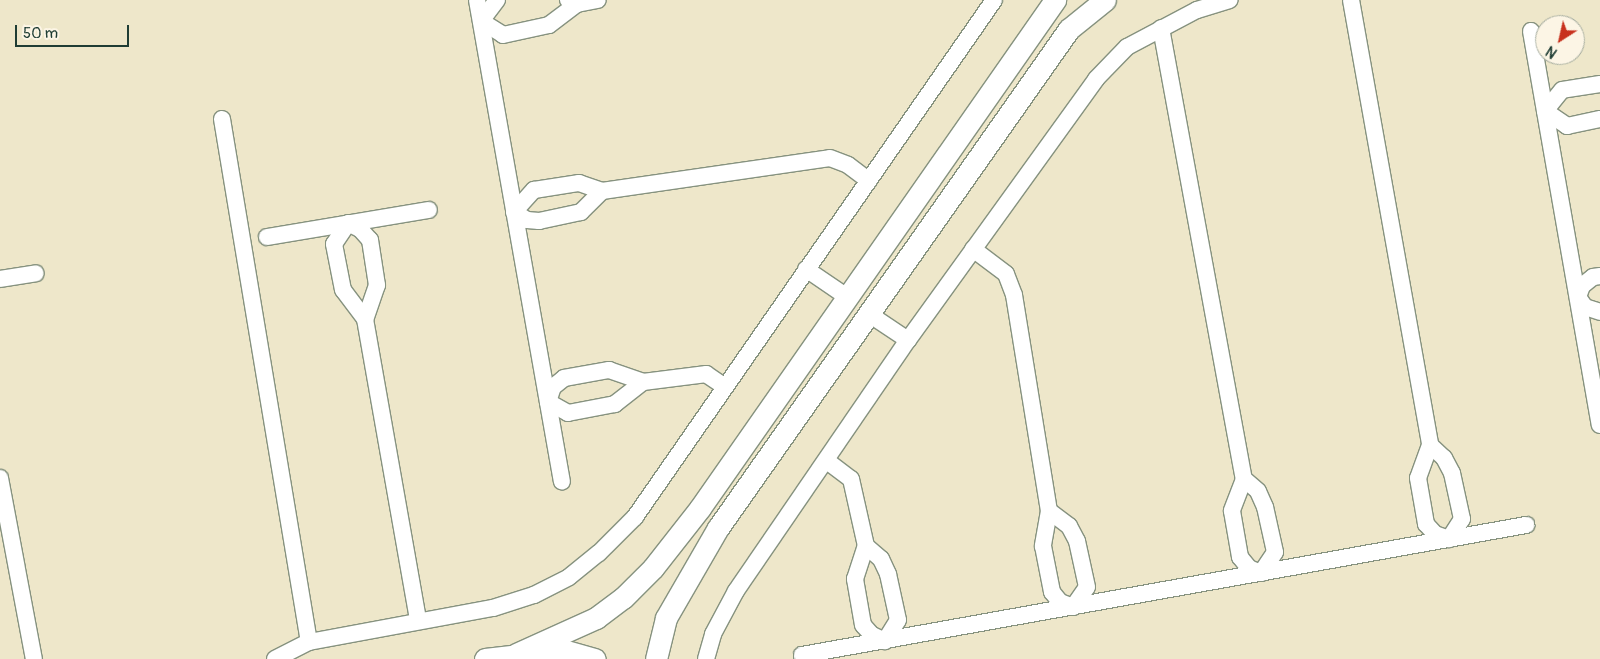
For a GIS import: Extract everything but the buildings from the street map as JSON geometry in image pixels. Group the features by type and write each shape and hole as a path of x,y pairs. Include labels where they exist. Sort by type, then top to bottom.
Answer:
{"main road":[{"path":"656,659 666,618 687,578 760,468 1089,0"},
{"path":"1069,28 1105,0"},
{"path":"516,654 568,633 623,598 653,568 738,453 1051,4"},
{"path":"954,144 977,161"},
{"path":"738,453 760,468"},
{"path":"485,659 563,650 595,659"}],"street":[{"path":"477,0 562,482"},
{"path":"481,21 497,0"},
{"path":"481,21 503,35 549,25 573,2 598,0"},
{"path":"274,659 309,642 418,620 493,608 534,595 569,577 635,517 724,386 994,0"},
{"path":"706,659 713,634 736,591 827,461 908,340 1096,79 1127,47 1197,10 1230,0"},
{"path":"1352,0 1430,445 1418,478 1426,524 1435,534 1449,539"},
{"path":"1161,28 1244,478 1232,512 1238,548 1240,557 1249,568 1261,573"},
{"path":"1531,31 1600,425"},
{"path":"1545,111 1562,90 1600,84"},
{"path":"1545,111 1567,126 1600,119"},
{"path":"222,119 309,642"},
{"path":"514,212 534,190 579,183 602,192 830,158 848,165 869,180"},
{"path":"514,212 527,220 539,221 582,212 602,192"},
{"path":"267,237 429,210"},
{"path":"348,223 334,244 343,290 365,319 418,620"},
{"path":"348,223 360,229 370,240 377,285 365,319"},
{"path":"973,249 1006,274 1014,294 1049,512 1043,546 1052,592 1060,602 1073,606"},
{"path":"806,269 847,297"},
{"path":"0,279 36,273"},
{"path":"1578,297 1582,286 1593,277 1600,276"},
{"path":"1578,297 1585,307 1600,312"},
{"path":"869,314 908,340"},
{"path":"548,402 553,387 564,378 609,370 643,382 706,374 724,386"},
{"path":"548,402 568,413 606,406 630,395 643,382"},
{"path":"1430,445 1444,458 1452,473 1462,519 1449,539"},
{"path":"827,461 851,479 866,546 855,579 863,625 872,635 885,641"},
{"path":"0,478 34,659"},
{"path":"1244,478 1258,492 1265,507 1275,552 1261,573"},
{"path":"1049,512 1069,526 1077,541 1087,587 1073,606"},
{"path":"802,655 1526,525"},
{"path":"866,546 881,559 888,574 898,620 885,641"}]}
